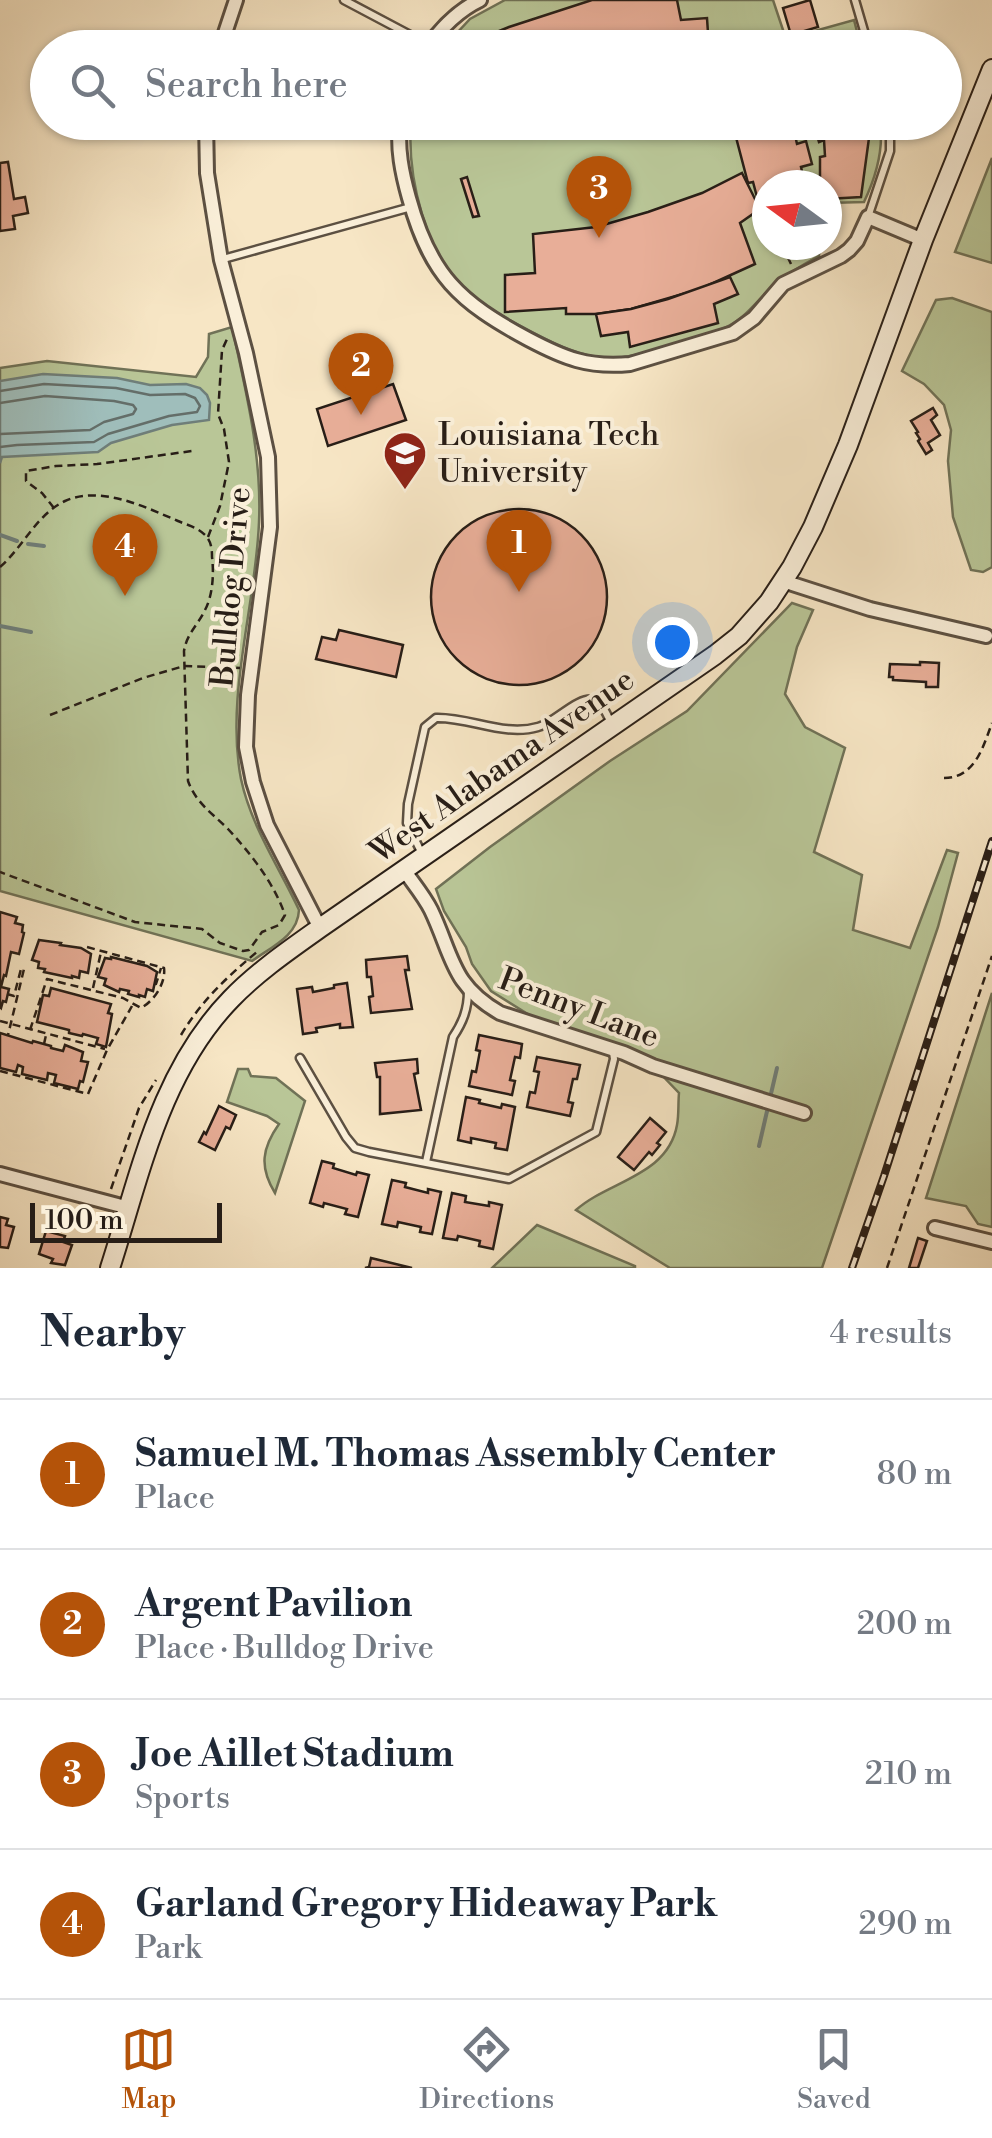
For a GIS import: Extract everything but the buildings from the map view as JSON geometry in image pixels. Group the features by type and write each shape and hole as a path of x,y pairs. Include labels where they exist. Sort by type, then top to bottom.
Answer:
{"main road":[{"name":"West Alabama Avenue","path":"110,1268 162,1105 181,1065 228,1002 320,928 715,655 739,636 769,602 814,527 992,69"}],"street":[{"path":"226,30 236,0"},
{"path":"440,30 480,0"},
{"name":"Bulldog Drive","path":"206,140 207,173 221,260 264,430 269,482 270,527 248,696 246,748 252,782 267,825 320,928"},
{"path":"399,140 411,207 433,262 468,302 504,326 568,359 613,366 734,333 754,318 783,284 849,250 868,217 923,240"},
{"path":"783,582 870,609 986,636"},
{"name":"Penny Lane","path":"404,870 428,905 468,990 500,1013 804,1113"},
{"path":"0,1174 129,1208"},
{"path":"935,1228 992,1242"}],"lane":[{"path":"344,0 399,30"},
{"path":"855,0 864,30"},
{"path":"868,217 887,162 890,140"},
{"path":"221,260 411,207"},
{"path":"424,857 407,823 408,804 425,727 436,718 524,730 543,726 581,701 592,700 600,704 613,726"},
{"path":"426,1162 452,1037 462,1023 468,990"},
{"path":"300,1058 356,1148 509,1179 596,1132 614,1059 610,1048"}],"path":[{"path":"790,260 792,265"},
{"path":"0,872 135,922 202,929 220,943 243,951 249,950 262,932 279,925 285,915 274,888 232,834 193,794 188,780 186,640 210,597 212,556 208,537 220,506 229,462 218,414 222,350 227,338 234,334"},
{"path":"54,508 26,482 26,471 192,450"},
{"path":"0,567 54,508 80,497 114,498 146,508 197,528 208,537"},
{"path":"50,715 184,666 242,668"},
{"path":"944,778 957,777 971,768 992,722"},
{"path":"30,1030 48,979 123,998 141,1008 147,1006 164,982 164,968 87,947"},
{"path":"93,990 102,951"},
{"path":"180,1035 226,977 258,951"},
{"path":"887,1268 992,956"},
{"path":"154,984 161,967"},
{"path":"8,994 14,996 21,969 24,970 8,1035"},
{"path":"0,1070 88,1094 133,1004"},
{"path":"0,1022 107,1050"},
{"path":"44,1044 47,1034"},
{"path":"72,1047 74,1040"},
{"path":"110,1192 139,1108 156,1080"}],"green space":[{"path":"505,0 773,0 783,30 460,30 470,19"},
{"path":"854,20 857,30 818,30"},
{"path":"411,140 881,140 878,163 864,202 842,203 842,170 752,170 752,260 812,260 779,281 730,325 666,347 611,358 580,353 541,337 467,292 452,277 430,236 412,166"},
{"path":"992,158 992,263 955,252"},
{"path":"952,298 992,312 992,567 983,572 971,570 953,517 948,461 951,430 944,405 924,384 902,371 936,300"},
{"path":"232,327 252,424 259,497 257,553 239,683 237,748 251,813 299,910 289,934 252,961 0,891 0,368 47,361 196,377 208,357 209,334"},
{"path":"792,603 813,610 797,647 785,694 805,727 845,748 814,852 862,875 853,930 910,948 947,850 958,853 938,927 822,1268 670,1268 576,1210 662,1156 677,1125 679,1093 654,1067 542,1023 491,991 472,964 436,889 610,761 687,711"},
{"path":"992,993 992,1227 978,1224 966,1206 926,1198"},
{"path":"238,1069 248,1069 251,1076 276,1078 305,1101 275,1193 266,1175 265,1158 279,1124 227,1102"},
{"path":"537,1225 635,1266 635,1268 492,1268"}],"water":[{"path":"43,374 117,378 150,385 186,384 207,395 209,420 172,425 111,443 98,452 2,457 0,463 0,381"}],"waterway":[{"path":"0,535 17,541"},
{"path":"28,544 44,546"},
{"path":"0,626 31,632"},
{"path":"770,1098 777,1068"},
{"path":"759,1146 768,1107"}],"railway":[{"path":"852,1268 992,841"}],"place":[{"name":"Joe Aillet Stadium","path":"599,238"},
{"name":"Argent Pavilion","path":"361,415"},
{"name":"Louisiana Tech University","path":"405,491"},
{"name":"Samuel M. Thomas Assembly Center","path":"519,592"},
{"name":"Garland Gregory Hideaway Park","path":"125,596"}]}
